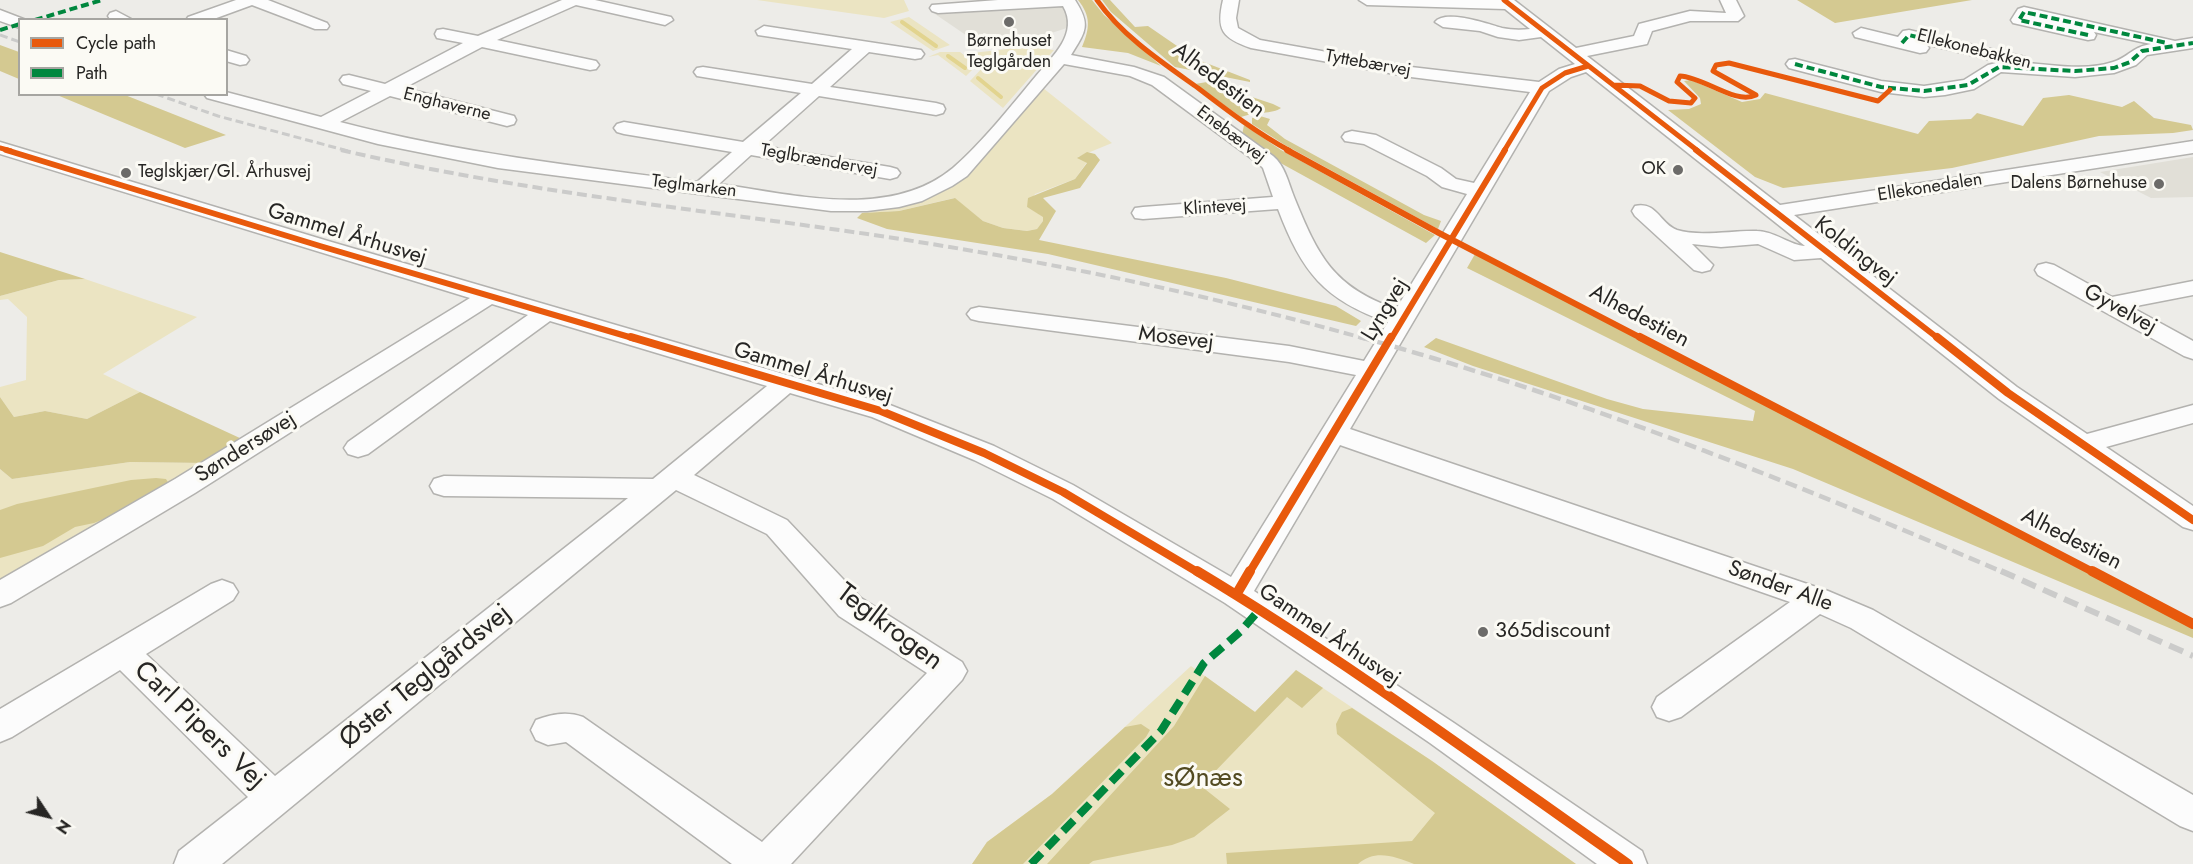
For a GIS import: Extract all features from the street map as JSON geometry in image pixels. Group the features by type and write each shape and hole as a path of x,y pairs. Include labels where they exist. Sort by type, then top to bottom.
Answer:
{"street":[{"path":"200,18 253,0 321,26"},
{"name":"Enghaverne","path":"322,124 479,42 574,0 665,20"},
{"name":"Tyttebærvej","path":"1231,0 1226,19 1227,27 1236,36 1257,44 1411,72 1542,88"},
{"name":"Koldingvej","path":"1367,0 1506,2 2008,393 2193,520"},
{"path":"1580,60 1641,39 1645,28 1690,16 1732,18 1736,16 1728,0"},
{"name":"Teglmarken","path":"220,96 322,124 498,162 842,206 866,206 918,196 940,186 960,172 1060,58 1075,37 1078,26 1068,1 938,8"},
{"name":"Ellekonebakken","path":"2088,35 2019,20 2024,12 2184,44"},
{"path":"0,15 18,22"},
{"path":"1443,22 1484,26 1498,32 1519,35 1545,32"},
{"path":"764,31 915,54"},
{"name":"Ellekonebakken","path":"1861,33 1938,52"},
{"path":"443,34 590,64"},
{"name":"Ellekonebakken","path":"1902,43 1909,35 2051,69"},
{"name":"Ellekonebakken","path":"1795,64 1890,90 1916,92 1966,85 1982,80 1989,70 1999,67 2077,71 2112,69 2137,58 2142,51 2184,44"},
{"name":"Teglbrændervej","path":"702,188 866,46"},
{"name":"Enebærvej","path":"1060,58 1134,72 1158,81 1266,160 1272,165 1309,254 1333,285 1368,307 1402,320"},
{"name":"Lyngvej","path":"1236,595 1542,88 1580,60"},
{"path":"703,72 936,109"},
{"name":"Enghaverne","path":"349,80 507,120"},
{"name":"Teglbrændervej","path":"624,128 890,172"},
{"path":"1352,137 1369,139 1434,172 1449,183 1480,191"},
{"name":"Ellekonedalen","path":"1774,212 2193,147"},
{"name":"Gammel Århusvej","path":"0,148 880,411 1002,462 1063,492 1236,595 1442,733 1628,864"},
{"path":"0,168 27,156"},
{"name":"Klintevej","path":"1143,213 1286,202"},
{"path":"1643,211 1702,265"},
{"name":"Koldingvej","path":"1670,236 1721,240 1758,237 1774,241 1794,253 1824,251"},
{"name":"Gyvelvej","path":"2046,270 2112,304 2193,351"},
{"path":"2112,304 2193,288"},
{"name":"Søndersøvej","path":"0,595 176,492 489,296"},
{"path":"358,448 547,312"},
{"name":"Mosevej","path":"979,314 1289,354 1371,370"},
{"name":"Øster Teglgårdsvej","path":"193,864 666,483 786,383"},
{"path":"2082,445 2186,423"},
{"name":"Sønder Alle","path":"1333,433 1817,598 1862,619 2193,814"},
{"path":"444,486 666,483"},
{"name":"Teglkrogen","path":"548,730 572,727 764,864 950,671 850,607 777,527 666,483"},
{"name":"Carl Pipers Vej","path":"0,727 222,592"},
{"path":"1669,706 1817,598"},
{"name":"Carl Pipers Vej","path":"123,652 275,800"}],"shaded area":[{"name":"Børnehuset Teglgården","path":"1064,6 1070,27 1039,37 982,46 935,14"},
{"name":"Dalens Børnehuse","path":"2193,157 2193,197 2151,198 2100,172"}],"green space":[{"path":"757,0 904,0 909,11 884,18"},
{"path":"1078,0 1092,0 1104,15 1161,66 1128,53 1082,47 1087,34 1088,22 1085,11"},
{"path":"1102,0 1110,0 1135,27 1148,26 1196,59 1250,80 1250,82 1175,67 1111,12"},
{"path":"1797,0 1972,0 1835,23"},
{"path":"909,17 950,45 933,51 890,22"},
{"path":"0,45 18,52 18,79 0,71"},
{"path":"1026,47 1054,50 1003,108 970,81 985,65 970,54"},
{"path":"940,52 960,52 977,65 966,76 938,55 928,57"},
{"path":"1691,80 1742,102 1760,99 1765,93 1918,134 1929,121 1971,119 1977,113 2023,126 2043,98 2069,95 2122,107 2134,101 2154,118 2191,125 2193,130 2099,136 1952,168 1783,188 1755,177 1668,110 1689,109 1701,104 1700,98 1684,81"},
{"path":"1207,82 1281,108 1241,117 1195,84"},
{"path":"1043,88 1112,143 1078,157 1087,162 1075,179 1035,194 1027,207 1043,216 1043,221 1037,229 1027,231 1003,228 983,221 954,198 899,211 862,213 920,201 951,186 979,161"},
{"path":"59,96 128,96 226,135 185,148"},
{"path":"1260,116 1270,119 1267,125 1285,139 1424,215 1441,221 1438,229 1285,145 1252,124 1252,118"},
{"path":"1244,125 1281,150 1435,235 1426,243 1275,160 1242,135"},
{"path":"1087,152 1095,154 1100,160 1080,188 1043,198 1056,211 1039,240 1226,278 1336,306 1361,321 1356,326 1048,254 887,229 857,218 862,213 899,211 955,198 983,221 1003,228 1027,231 1037,229 1043,217 1027,207 1028,198 1075,179 1087,163 1077,158"},
{"path":"0,252 85,279 59,280 0,296"},
{"path":"1475,254 2193,627 2193,638 1793,469 1473,366 1424,347 1436,338 1607,399 1643,409 1753,421 1755,411 1467,268"},
{"path":"85,279 197,317 103,374 140,392 87,419 45,411 14,417 0,397 0,387 26,380 27,317 8,299 0,300 0,296 59,280"},
{"path":"140,392 242,439 206,463 130,462 12,479 0,469 0,397 14,417 45,411 87,419"},
{"path":"130,462 206,463 0,589 0,469 12,479"},
{"path":"166,479 169,484 129,509 94,523 75,527 43,546 0,558 0,510 17,504 131,480"},
{"name":"sØnæs","path":"1191,666 1255,712 1296,670 1432,761 1576,864 972,864 987,842 1052,794"},
{"path":"1296,670 1323,688 1302,708 1287,697 1201,786 1230,809 1194,837 1172,845 1093,861 1089,864 1047,864 1174,726 1205,676 1255,712"},
{"path":"1352,708 1432,761 1576,864 1414,864 1378,855 1364,859 1358,864 1227,864 1226,853 1412,841 1435,813 1337,734 1336,724 1342,712"},
{"path":"1141,724 1150,730 1146,737 1023,864 972,864 987,842 1052,794 1125,727"}],"waterway":[{"path":"902,22 936,46"},
{"path":"948,56 965,68"},
{"path":"978,78 1001,97"}],"railway":[{"path":"0,35 18,41"},
{"path":"162,96 218,116 348,151"},
{"path":"341,150 540,188 874,235 998,255 1183,292 1366,339"},
{"path":"1360,337 1524,387 1687,444 2005,573"},
{"path":"2001,571 2193,656"}],"marked path":[{"path":"42,18 102,0"},
{"path":"2088,35 2019,20 2024,12 2167,43"},
{"path":"0,30 18,25"},
{"path":"1902,43 1909,35 2020,62"},
{"path":"1795,64 1881,87 1902,90 1945,90 1968,85 1999,67 2096,71 2130,62 2142,51 2193,43"},
{"path":"1031,864 1161,731 1204,663 1241,631 1259,610"}],"cycle path":[{"name":"Alhedestien","path":"1097,0 1107,14 1162,62 1264,137 1439,233 2193,624"},
{"path":"1504,0 2008,393 2193,520"},
{"path":"1613,85 1640,86 1669,101 1691,103 1695,98 1677,82 1680,76 1699,79 1734,96 1753,97 1756,95 1713,71 1716,65 1729,63 1878,101 1890,90"},
{"path":"1236,595 1542,88 1565,73 1588,66"},
{"path":"0,148 320,246 881,411 984,453 1063,492 1236,595 1442,733 1628,864"}],"place":[{"name":"Børnehuset Teglgården","path":"1009,22"},
{"name":"OK","path":"1678,170"},
{"name":"Teglskjær/Gl. Århusvej","path":"126,173"},
{"name":"Dalens Børnehuse","path":"2159,184"},
{"name":"365discount","path":"1483,632"}]}
